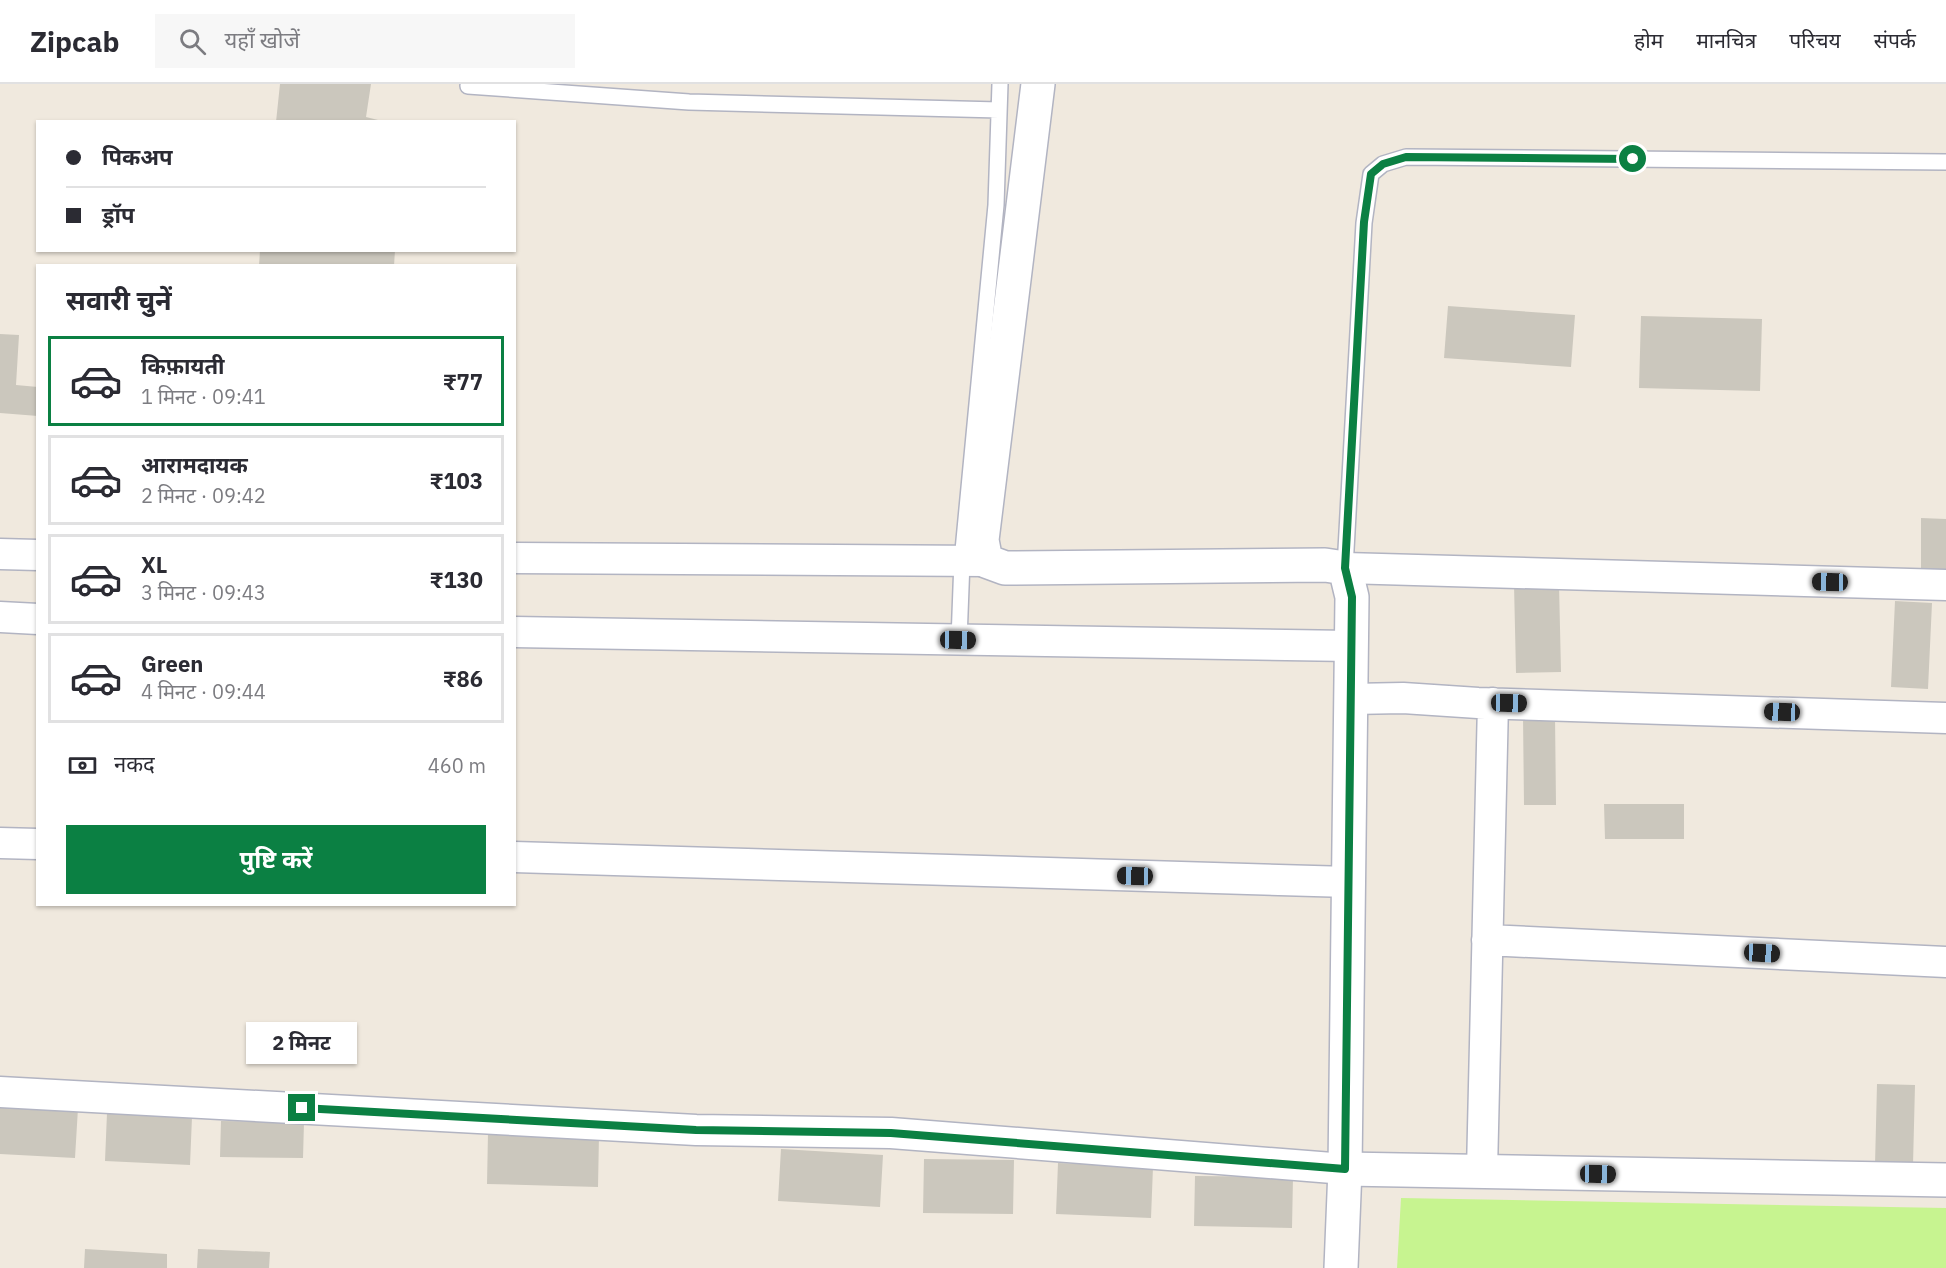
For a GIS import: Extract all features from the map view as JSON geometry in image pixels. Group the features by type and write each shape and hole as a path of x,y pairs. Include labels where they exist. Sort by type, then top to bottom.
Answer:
{"main road":[{"path":"1038,84 982,540 974,561 1005,568 1325,565 1345,568 1352,597 1345,1169 1341,1268"},
{"path":"1345,1169 1946,1180"}],"street":[{"path":"0,554 36,555"},
{"path":"516,558 974,561"},
{"path":"1345,568 1946,585"},
{"path":"0,617 36,618"},
{"path":"516,632 1351,646"},
{"path":"1351,699 1403,698 1946,718"},
{"path":"1482,1171 1493,703"},
{"path":"0,843 36,844"},
{"path":"516,858 1349,882"},
{"path":"1487,940 1946,962"},
{"path":"0,1092 696,1130 891,1133 1345,1169"}],"lane":[{"path":"958,640 974,561 996,205 1000,84"},
{"path":"468,86 689,102 999,110"},
{"path":"1345,568 1364,222 1371,174 1383,164 1406,157 1946,162"}],"green space":[{"path":"1401,1198 1946,1208 1946,1268 1397,1268"}],"building":[{"path":"280,84 371,84 366,117 378,120 276,120"},
{"path":"260,252 395,252 394,264 259,264"},
{"path":"1448,306 1575,315 1571,367 1444,358"},
{"path":"1641,316 1762,319 1760,391 1639,388"},
{"path":"0,334 19,335 16,385 36,387 36,416 0,413"},
{"path":"1921,518 1946,519 1946,572 1921,572"},
{"path":"1514,584 1559,584 1561,672 1516,673"},
{"path":"1895,601 1932,603 1928,689 1891,687"},
{"path":"1523,716 1555,716 1556,805 1524,805"},
{"path":"1604,804 1684,804 1684,839 1605,839"},
{"path":"1877,1084 1915,1085 1913,1165 1875,1165"},
{"path":"0,1103 78,1108 75,1158 0,1154"},
{"path":"107,1113 192,1117 190,1165 105,1161"},
{"path":"221,1121 304,1122 303,1158 220,1157"},
{"path":"488,1133 599,1135 598,1187 487,1184"},
{"path":"781,1149 883,1155 880,1207 778,1201"},
{"path":"924,1159 1014,1160 1013,1214 923,1213"},
{"path":"1058,1163 1153,1167 1151,1218 1056,1214"},
{"path":"1195,1176 1293,1177 1292,1228 1194,1226"},
{"path":"85,1249 167,1254 167,1268 84,1268"},
{"path":"198,1249 270,1252 269,1268 197,1268"}],"route":[{"path":"302,1108 696,1130 891,1133 1345,1169 1352,597 1345,568 1364,222 1371,174 1383,164 1406,157 1633,159"}]}
